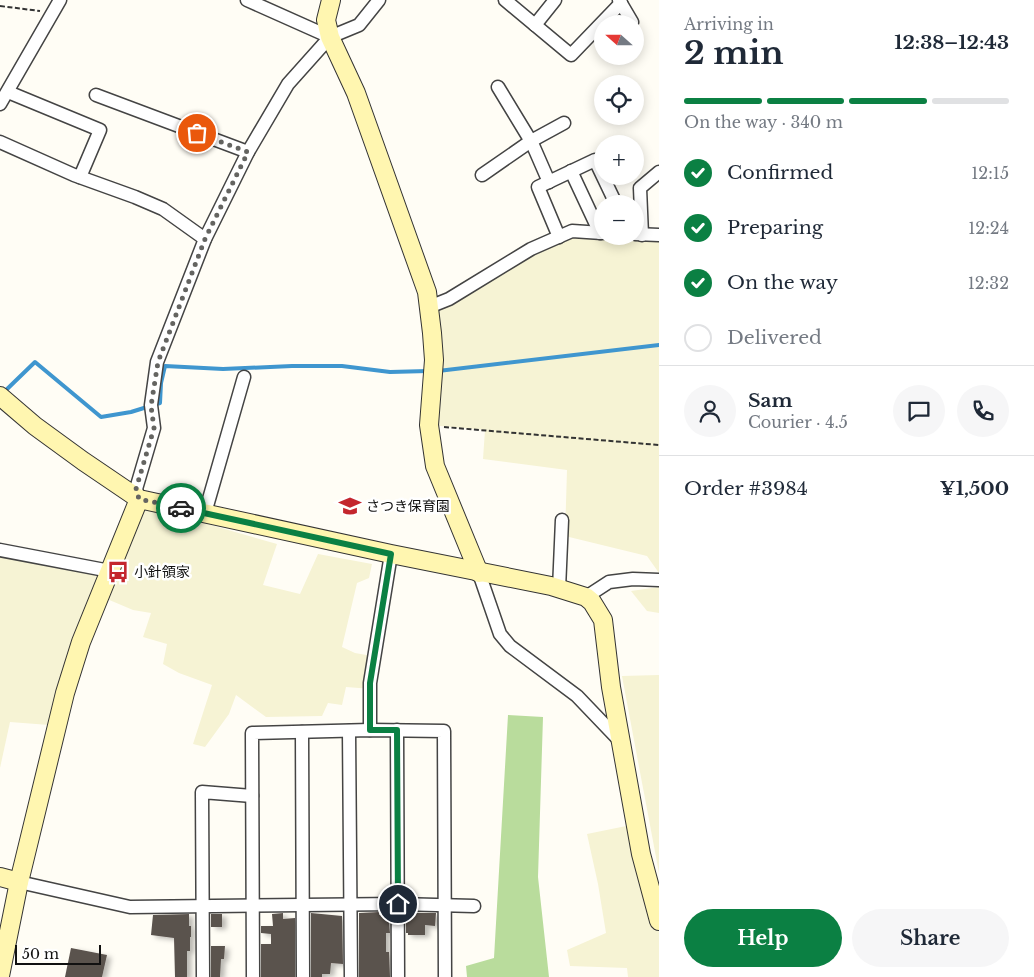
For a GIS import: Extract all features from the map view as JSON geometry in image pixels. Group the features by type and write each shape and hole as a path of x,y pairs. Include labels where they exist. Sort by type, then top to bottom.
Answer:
{"street":[{"path":"0,104 60,0"},
{"path":"247,0 330,38"},
{"path":"331,0 326,20 330,38 356,93 427,292 434,360 429,425 436,466 479,573 500,634 510,646 577,696 621,742"},
{"path":"0,976 20,882 65,693 81,642 139,499 136,489 154,428 151,406 158,362 205,239 248,152 288,84 330,38 358,25 379,0"},
{"path":"505,0 571,55 620,2 628,15"},
{"path":"535,25 555,0"},
{"path":"498,87 531,141 549,182"},
{"path":"8,92 100,130 80,177"},
{"path":"96,95 248,152"},
{"path":"482,175 531,141 564,123"},
{"path":"0,142 80,177 163,209 205,239"},
{"path":"559,237 538,187 594,160"},
{"path":"570,171 594,219"},
{"path":"640,195 640,188 659,172"},
{"path":"429,307 449,299 531,249 572,231 594,233"},
{"path":"644,234 659,235"},
{"path":"204,513 244,377"},
{"path":"0,396 75,455 139,499 559,589 586,597 592,602 603,620 611,686 641,854 659,921"},
{"path":"559,589 562,520"},
{"path":"0,550 110,571"},
{"path":"370,730 370,683 391,554"},
{"path":"586,597 609,582 633,578 659,580"},
{"path":"397,730 398,977"},
{"path":"253,977 252,733 444,730 445,977"},
{"path":"349,731 350,977"},
{"path":"302,732 303,977"},
{"path":"202,977 202,792 252,796"},
{"path":"0,877 130,907 398,904 474,906"}],"path":[{"path":"0,6 53,13"},
{"path":"429,425 659,445"}],"shaded area":[{"path":"572,231 594,235 594,245 644,245 644,237 659,238 659,573 647,556 565,536 567,470 483,459 485,430 429,425 429,307"},
{"path":"145,506 277,544 263,585 300,594 318,554 372,564 369,578 357,583 342,647 355,653 378,657 372,689 346,687 342,705 328,703 322,716 266,717 236,695 229,714 205,747 193,744 212,685 179,673 163,664 167,644 143,637 151,613 133,610 107,599"},
{"path":"0,556 100,576 76,630 49,725 10,722 0,768"},
{"path":"659,587 659,613 647,611 631,591"},
{"path":"659,675 659,873 622,676"},
{"path":"636,824 659,921 659,977 628,977 627,968 570,966 567,950 606,933 587,834"}],"green space":[{"path":"508,715 543,717 538,877 549,977 467,977 466,966 494,958"}],"building":[{"path":"379,912 379,915 388,914 390,933 386,933 386,952 389,952 390,977 359,977 359,913"},
{"path":"283,913 283,919 295,918 295,977 261,977 261,944 271,944 271,934 261,933 261,926 273,926 272,914"},
{"path":"311,913 342,916 343,964 331,963 330,974 322,974 322,977 311,977"},
{"path":"406,913 436,913 435,926 425,925 425,935 408,935 406,933"},
{"path":"189,914 191,937 190,951 187,951 187,977 175,977 174,938 151,935 153,915"},
{"path":"211,914 222,914 222,927 211,927"},
{"path":"211,946 225,946 224,959 221,959 220,977 211,977"},
{"path":"71,948 107,955 102,977 65,977"}],"waterway":[{"path":"438,371 659,345"},
{"path":"4,392 35,362 101,417 131,412 160,403 161,383 165,366 223,369 342,366 390,372 428,371"}],"way so far":[{"path":"181,508 139,499 136,489 154,428 151,406 158,362 205,239 248,152 197,133"}],"place":[{"name":"さつき保育園","path":"350,506"},
{"name":"小針領家","path":"118,572"}],"route":[{"path":"181,508 391,554 370,683 370,730 397,730 398,904"}]}
